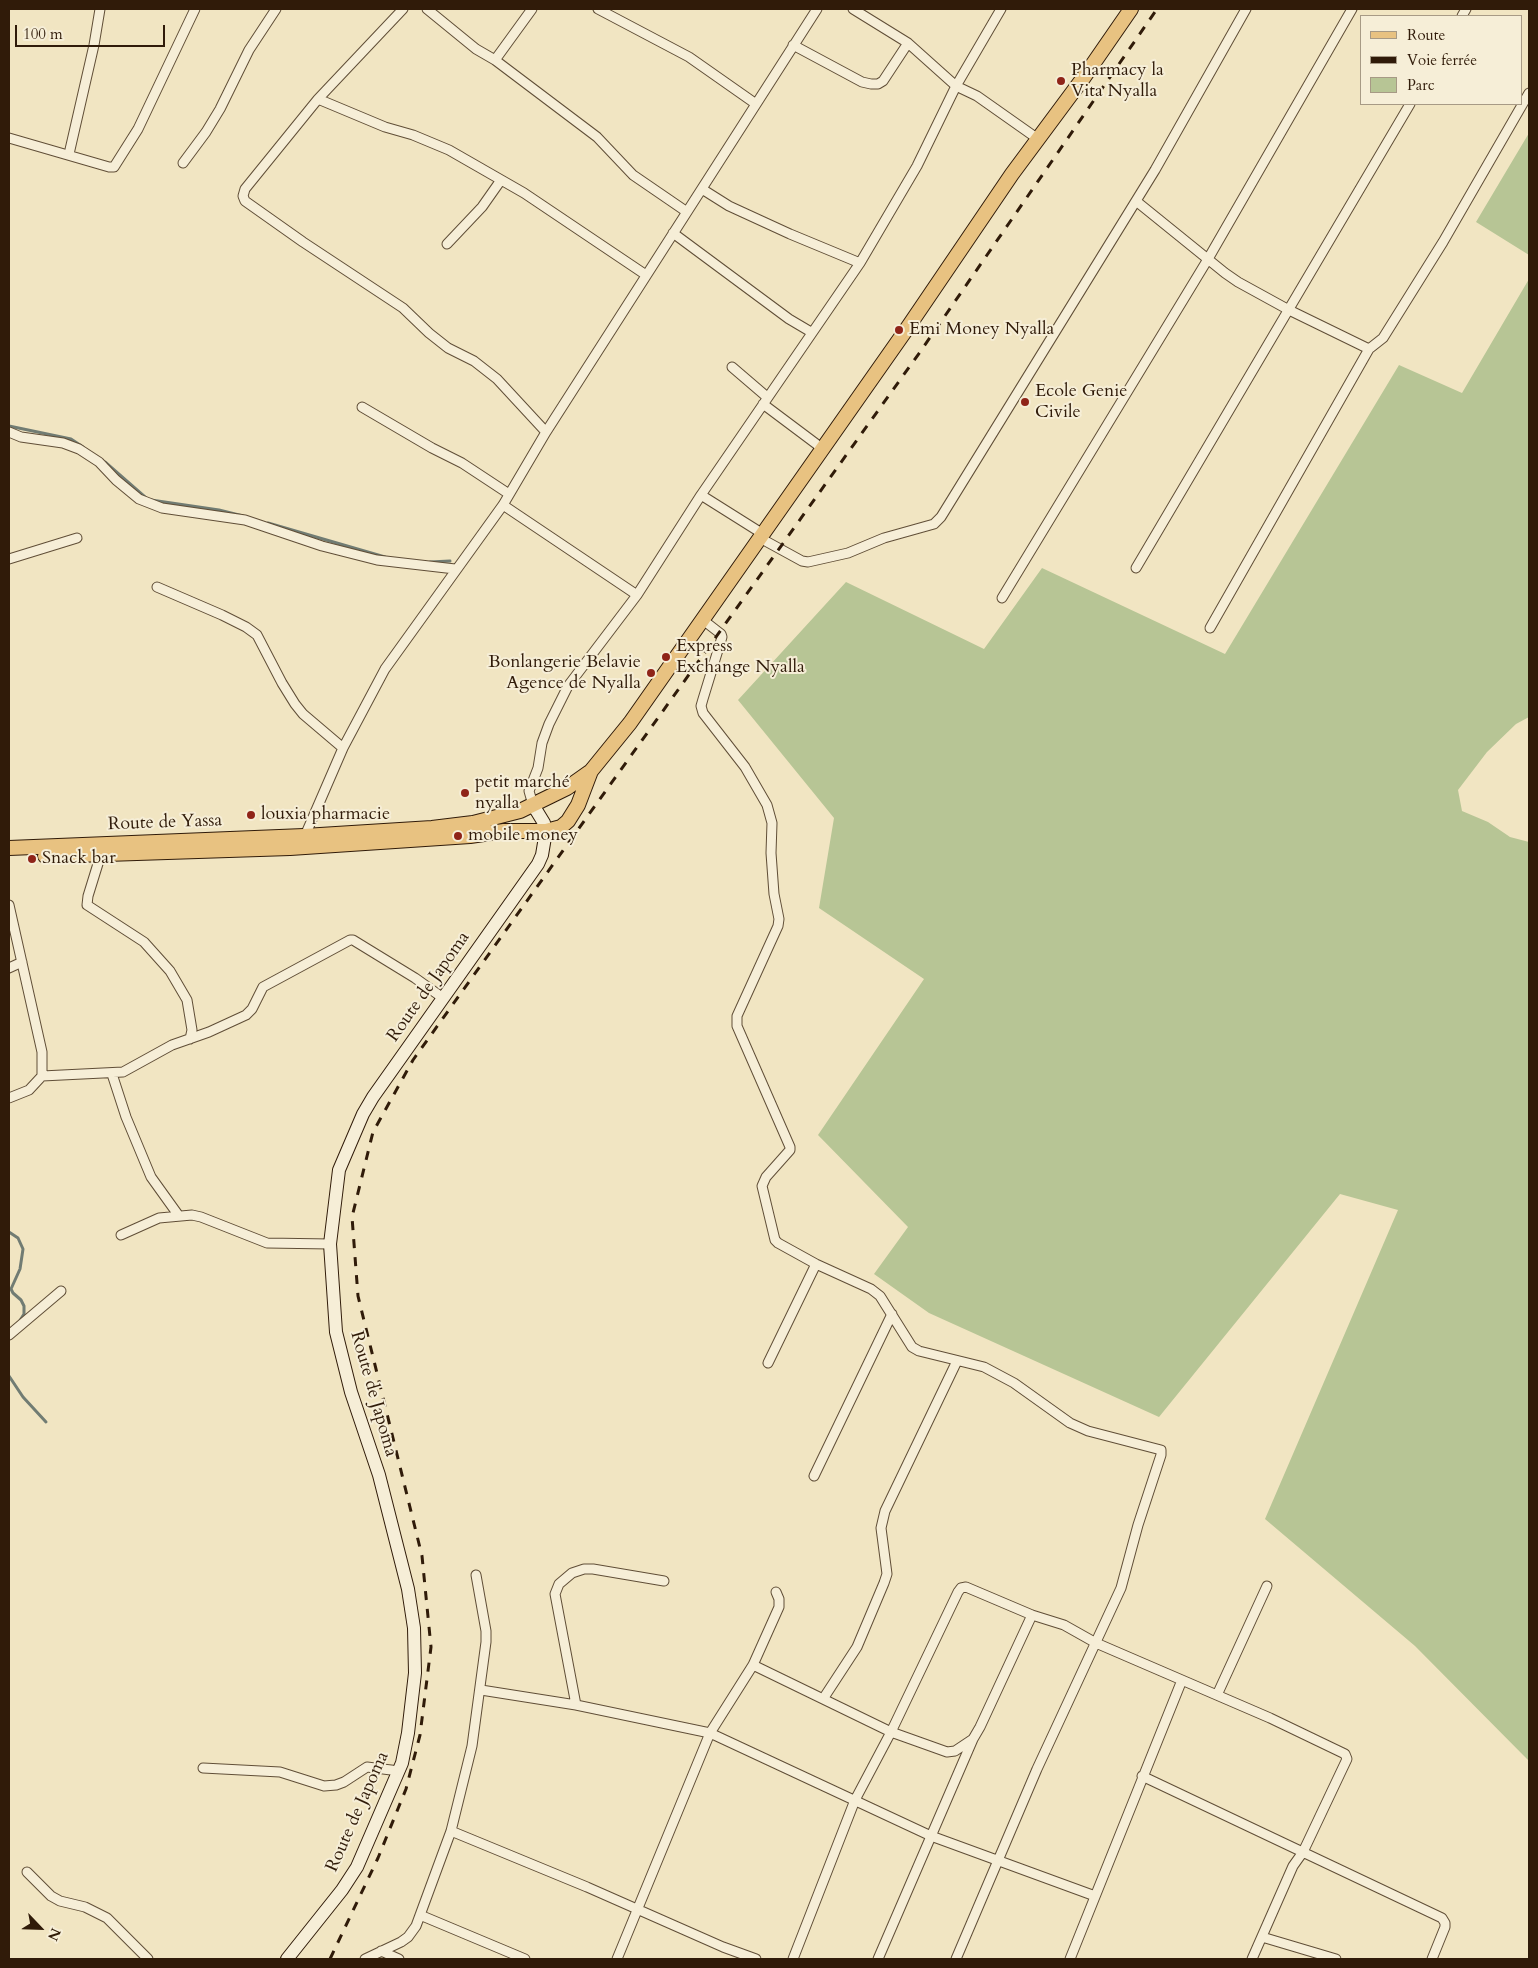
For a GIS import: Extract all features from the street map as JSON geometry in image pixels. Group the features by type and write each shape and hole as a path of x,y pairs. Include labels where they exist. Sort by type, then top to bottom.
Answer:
{"main road":[{"path":"472,830 534,805 567,788 591,771 630,724 823,449 1012,174 1132,9"},
{"path":"472,830 546,831 561,827 568,821 578,805 591,771"},
{"name":"Route de Yassa","path":"9,857 101,854 472,830"},
{"name":"Route de Yassa","path":"9,848 304,842"}],"street":[{"path":"69,154 94,45 100,9"},
{"path":"9,138 114,167 138,128 195,9"},
{"path":"184,163 220,109 249,50 276,9"},
{"path":"403,9 318,99 245,189 243,196 245,201 403,308 448,348 474,361 508,390 546,432"},
{"path":"427,9 476,49 495,60 597,137 633,175 687,212"},
{"path":"495,60 532,9"},
{"path":"598,9 689,57 756,104"},
{"path":"304,842 343,748 386,669 455,569 503,505 546,432 817,9"},
{"path":"852,9 908,43 956,86 977,96 1038,139"},
{"path":"546,831 529,791 538,768 542,743 549,724 568,686 637,595 701,495 860,262 917,166 956,86 1001,9"},
{"path":"701,495 762,536 802,561 808,562 848,553 884,538 934,524 946,509 1136,201 1246,9"},
{"path":"1002,598 1208,259 1352,9"},
{"path":"793,45 862,82 872,84 883,81 908,43"},
{"path":"318,99 385,127 413,135 449,150 501,180 646,275"},
{"path":"1136,568 1409,105"},
{"path":"1210,628 1369,349 1383,338 1444,242 1522,105"},
{"path":"447,244 482,207 501,180"},
{"path":"702,189 729,206 790,234 860,262"},
{"path":"1136,201 1238,282 1288,310 1369,349"},
{"path":"673,233 789,319 811,332"},
{"path":"732,367 765,400 823,449"},
{"path":"362,408 462,463 509,494"},
{"path":"9,432 22,437 63,443 79,448 99,462 116,480 140,499 162,508 245,520 322,546 377,560 455,569"},
{"path":"503,505 637,595"},
{"path":"9,559 77,538"},
{"path":"157,587 230,619 257,635 295,704 303,714 343,748"},
{"path":"703,620 721,634 722,637 703,699 703,713 745,768 767,805 772,823 771,853 774,894 780,919 737,1016 737,1026 790,1147 790,1150 763,1182 762,1186 775,1240 816,1264 871,1289 880,1296 912,1347 929,1355 984,1367 993,1371 1048,1406 1062,1419 1079,1427 1161,1450 1121,1588 1037,1769 956,1959"},
{"name":"Route de Japoma","path":"287,1959 342,1890 358,1866 399,1771 408,1733 415,1673 414,1628 408,1589 378,1475 350,1392 339,1351 334,1311 330,1244 339,1170 360,1121 373,1097 538,864 542,855 546,831"},
{"path":"101,854 87,905 144,942 170,971 187,1000 192,1030 190,1039"},
{"path":"9,905 42,1052 42,1076 29,1090 9,1098"},
{"path":"42,1076 123,1072 154,1054 246,1015 252,1009 263,987 350,940 353,940 443,998"},
{"path":"9,968 22,962"},
{"path":"112,1074 126,1117 151,1177 179,1216"},
{"path":"121,1236 159,1218 179,1216 201,1217 267,1242 330,1244"},
{"path":"768,1363 816,1264"},
{"path":"9,1335 61,1291"},
{"path":"814,1476 892,1314"},
{"path":"823,1699 857,1647 884,1583 887,1574 881,1528 885,1511 957,1361"},
{"path":"576,1705 555,1594 559,1584 572,1574 584,1569 664,1581"},
{"path":"365,1959 408,1937 416,1926 451,1831 470,1758 481,1690 486,1630 476,1575"},
{"path":"1217,1695 1267,1586"},
{"path":"793,1959 855,1800 891,1732 961,1588 966,1587 1032,1615 1064,1625 1096,1642 1345,1754 1347,1759 1303,1852 1293,1866 1252,1959"},
{"path":"616,1959 710,1733 753,1666 779,1607 779,1599 776,1592"},
{"path":"878,1959 973,1739 1032,1615"},
{"path":"753,1666 891,1732 947,1752 955,1751 973,1739"},
{"path":"1070,1959 1182,1680"},
{"path":"481,1690 576,1705 710,1733 931,1836 1095,1896"},
{"path":"203,1768 280,1772 324,1786 344,1782 367,1767 399,1771"},
{"path":"1142,1776 1442,1918 1445,1927 1432,1959"},
{"path":"451,1831 723,1947 756,1959"},
{"path":"28,1872 51,1896 60,1901 85,1907 107,1918 148,1959"},
{"path":"420,1915 525,1959"},
{"path":"1262,1937 1336,1959"},
{"path":"381,1951 399,1959"}],"green space":[{"path":"1529,133 1529,255 1476,222"},
{"path":"1529,279 1529,717 1516,724 1487,752 1458,790 1462,811 1488,822 1510,837 1529,842 1529,1761 1415,1646 1265,1519 1398,1210 1340,1194 1159,1417 929,1313 874,1274 908,1227 818,1135 924,979 819,908 834,818 738,700 846,582 984,649 1042,568 1225,654 1399,365 1462,393"}],"waterway":[{"path":"9,426 71,439 83,447"},
{"path":"105,462 145,497"},
{"path":"151,500 219,510 243,516"},
{"path":"268,523 385,557"},
{"path":"430,562 450,561"},
{"path":"9,1232 18,1238 23,1249 20,1269 11,1289 24,1306 24,1314 19,1322"},
{"path":"9,1376 23,1397 46,1422"}],"railway":[{"path":"330,1959 378,1858 406,1789 420,1735 431,1647 422,1556 358,1296 352,1217 373,1132 413,1060 920,352 1157,9"}],"place":[{"name":"Pharmacy la Vita Nyalla","path":"1061,81"},
{"name":"Emi Money Nyalla","path":"899,330"},
{"name":"Ecole Genie Civile","path":"1025,402"},
{"name":"Express Exchange Nyalla","path":"666,657"},
{"name":"Bonlangerie Belavie Agence de Nyalla","path":"651,673"},
{"name":"petit marché nyalla","path":"465,793"},
{"name":"louxia pharmacie","path":"251,815"},
{"name":"mobile money","path":"458,836"},
{"name":"Snack bar","path":"32,859"}]}
